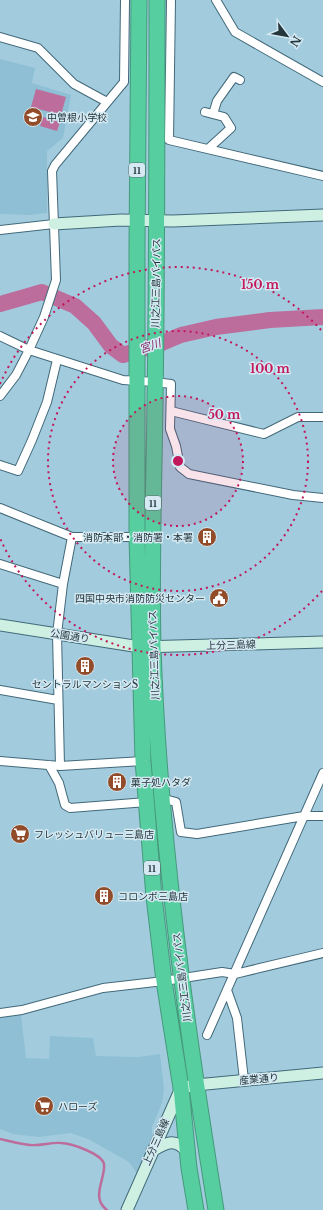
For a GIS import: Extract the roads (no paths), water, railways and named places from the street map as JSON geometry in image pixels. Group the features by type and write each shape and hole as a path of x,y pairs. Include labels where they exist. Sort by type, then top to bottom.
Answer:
{"highway":[{"name":"川之江三島バイパス","path":"139,0 136,537 146,647 154,800 154,897 164,981 196,1210"},
{"name":"川之江三島バイパス","path":"157,0 155,382 152,543 146,647 143,761 154,800 216,1210"}],"street":[{"path":"0,396 16,375 29,350 56,280 52,171 54,165 124,82 124,0"},
{"path":"171,0 169,140 323,176"},
{"path":"216,0 235,32 323,82"},
{"path":"0,37 38,48 74,84 107,102"},
{"path":"208,149 231,128 224,117 209,113 234,77 240,80"},
{"path":"0,230 54,224 121,220 157,221 323,214"},
{"path":"0,336 29,350 123,380 171,384 170,429 176,446 180,468 189,474 293,495 323,498"},
{"path":"0,465 18,471 47,402 57,360"},
{"path":"171,410 264,434 298,417 323,417"},
{"path":"0,508 72,537 136,537"},
{"path":"60,766 58,634 63,584 72,537"},
{"path":"0,564 63,584"},
{"name":"公園通り","path":"0,625 146,647"},
{"name":"上分三島線","path":"146,647 323,642"},
{"path":"0,690 58,700"},
{"path":"0,761 60,766 143,761"},
{"path":"49,765 59,783 65,805 70,808 154,800 176,802 181,832 197,834 304,816 323,816"},
{"path":"207,1035 323,773"},
{"path":"0,1013 22,1010 103,988 222,972 235,974 323,953"},
{"path":"228,990 237,1018 244,1080"},
{"name":"産業通り","path":"196,1085 323,1073"},
{"path":"180,1088 196,1085"},
{"name":"上分三島線","path":"127,1210 180,1088"},
{"path":"152,1151 162,1145 172,1142 182,1145 187,1152"}],"waterway":[{"name":"宮川","path":"0,304 42,292 75,306 94,323 111,346 123,355 162,343 181,335 216,327 270,320 323,317"},
{"path":"0,1139 30,1145 66,1143 98,1156 104,1164 99,1194 102,1205 107,1210"}],"place":[{"name":"中曽根小学校","path":"33,117"},
{"name":"消防本部・消防署・本署","path":"207,537"},
{"name":"四国中央市消防防災センター","path":"219,598"},
{"name":"セントラルマンションS","path":"85,666"},
{"name":"菓子処ハタダ","path":"117,782"},
{"name":"フレッシュバリュー三島店","path":"20,834"},
{"name":"コロンボ三島店","path":"104,896"},
{"name":"ハローズ","path":"44,1106"}]}
